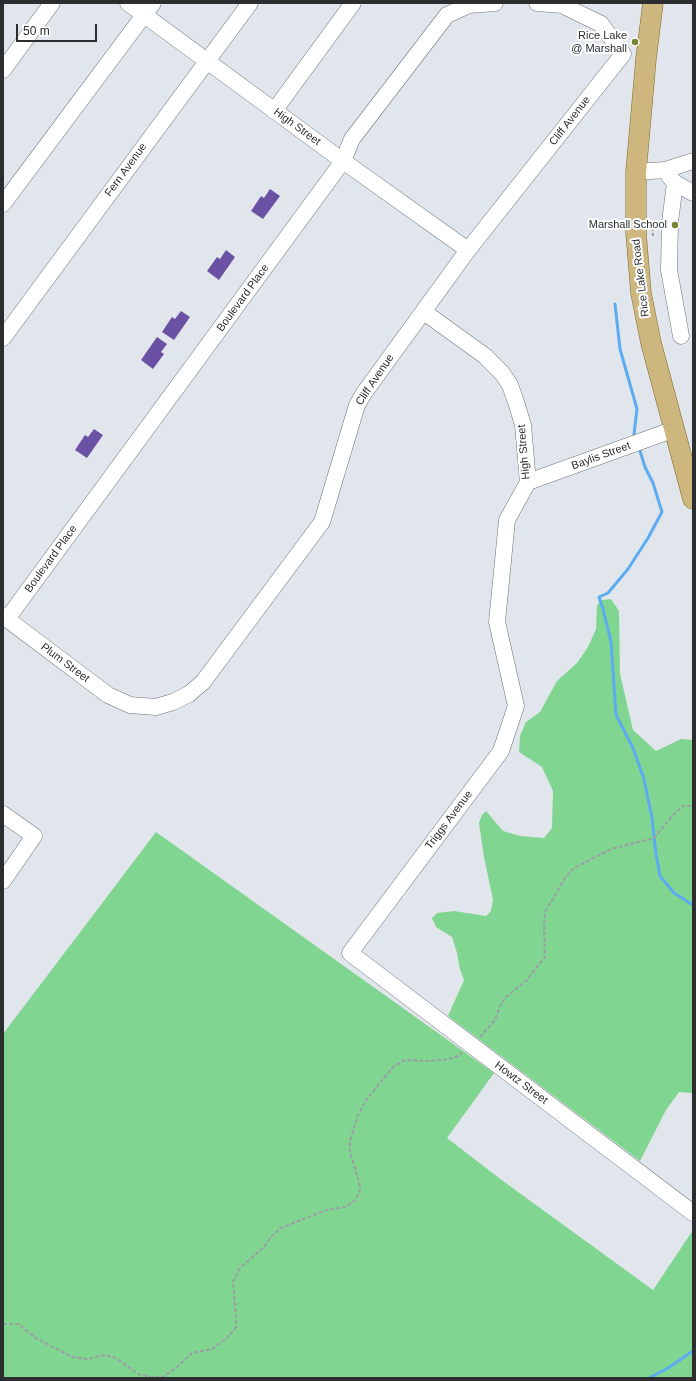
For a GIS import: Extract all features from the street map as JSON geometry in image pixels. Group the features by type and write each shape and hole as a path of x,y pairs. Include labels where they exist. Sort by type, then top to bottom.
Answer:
{"main road":[{"name":"Rice Lake Road","path":"653,3 646,59 636,172 636,234 641,294 651,343 693,499"}],"street":[{"path":"3,70 52,3"},
{"name":"High Street","path":"128,3 149,9 206,61 468,250"},
{"name":"Fern Avenue","path":"6,329 250,3"},
{"path":"274,111 353,3"},
{"name":"Boulevard Place","path":"5,618 343,161 352,139 447,15 469,5 495,3"},
{"path":"537,3 562,5 587,10 601,24 623,54 646,59"},
{"path":"3,204 149,9"},
{"name":"Cliff Avenue","path":"130,705 156,707 173,702 189,694 203,682 322,522 357,405 364,393 468,250 623,54"},
{"path":"636,172 665,170 693,161"},
{"path":"665,170 676,183 693,193"},
{"path":"676,183 670,222 669,270 681,336"},
{"name":"High Street","path":"424,312 485,356 502,373 510,385 523,424 528,482 507,520 497,622 509,675"},
{"name":"Baylis Street","path":"528,482 675,429"},
{"name":"Plum Street","path":"5,618 108,695 130,705"},
{"name":"Triggs Avenue","path":"350,952 501,751 516,706 509,675"},
{"path":"3,814 34,836 3,881"},
{"name":"Howtz Street","path":"350,952 693,1213"}],"path":[{"path":"3,1324 18,1324 36,1338 72,1357 87,1359 105,1355 116,1358 138,1374 152,1377 164,1376 177,1367 192,1353 212,1349 227,1338 236,1327 232,1282 240,1268 263,1248 272,1236 281,1228 326,1210 346,1207 355,1200 360,1192 359,1182 350,1152 350,1141 358,1115 367,1099 393,1067 405,1060 441,1060 459,1056 472,1046 495,1020 500,1006 506,997 526,981 545,957 545,912 565,878 574,868 615,848 654,838 683,806 693,806"}],"green space":[{"path":"611,599 619,611 620,674 633,730 656,751 681,739 693,740 693,1093 679,1092 666,1110 640,1161 448,1016 464,980 452,937 436,927 432,918 437,913 454,911 486,916 491,911 493,900 479,823 482,815 486,811 503,831 520,836 544,838 552,828 553,791 542,767 519,752 520,736 526,722 540,712 557,681 577,663 588,647 596,629 597,605 602,600"},
{"path":"156,832 494,1073 447,1138 503,1181 653,1290 693,1230 693,1378 3,1378 3,1034"}],"building":[{"path":"270,189 280,196 263,219 251,211 261,196 264,198"},
{"path":"226,250 235,257 219,280 207,271 217,257 220,259"},
{"path":"181,311 190,317 174,340 162,332 172,317 175,319"},
{"path":"157,337 167,344 161,352 164,354 153,369 141,360"},
{"path":"94,429 103,435 87,458 75,450 85,435 88,437"}],"waterway":[{"path":"615,304 620,349 637,409 634,434"},
{"path":"640,451 645,467 653,483 662,512 648,538 628,569 608,593 599,597 611,642 616,715 633,748 644,779 652,818 660,876 674,893 693,905"},
{"path":"649,1378 668,1368 693,1351"}],"place":[{"name":"Rice Lake @ Marshall","path":"635,42"},
{"name":"Marshall School","path":"675,225"}]}
